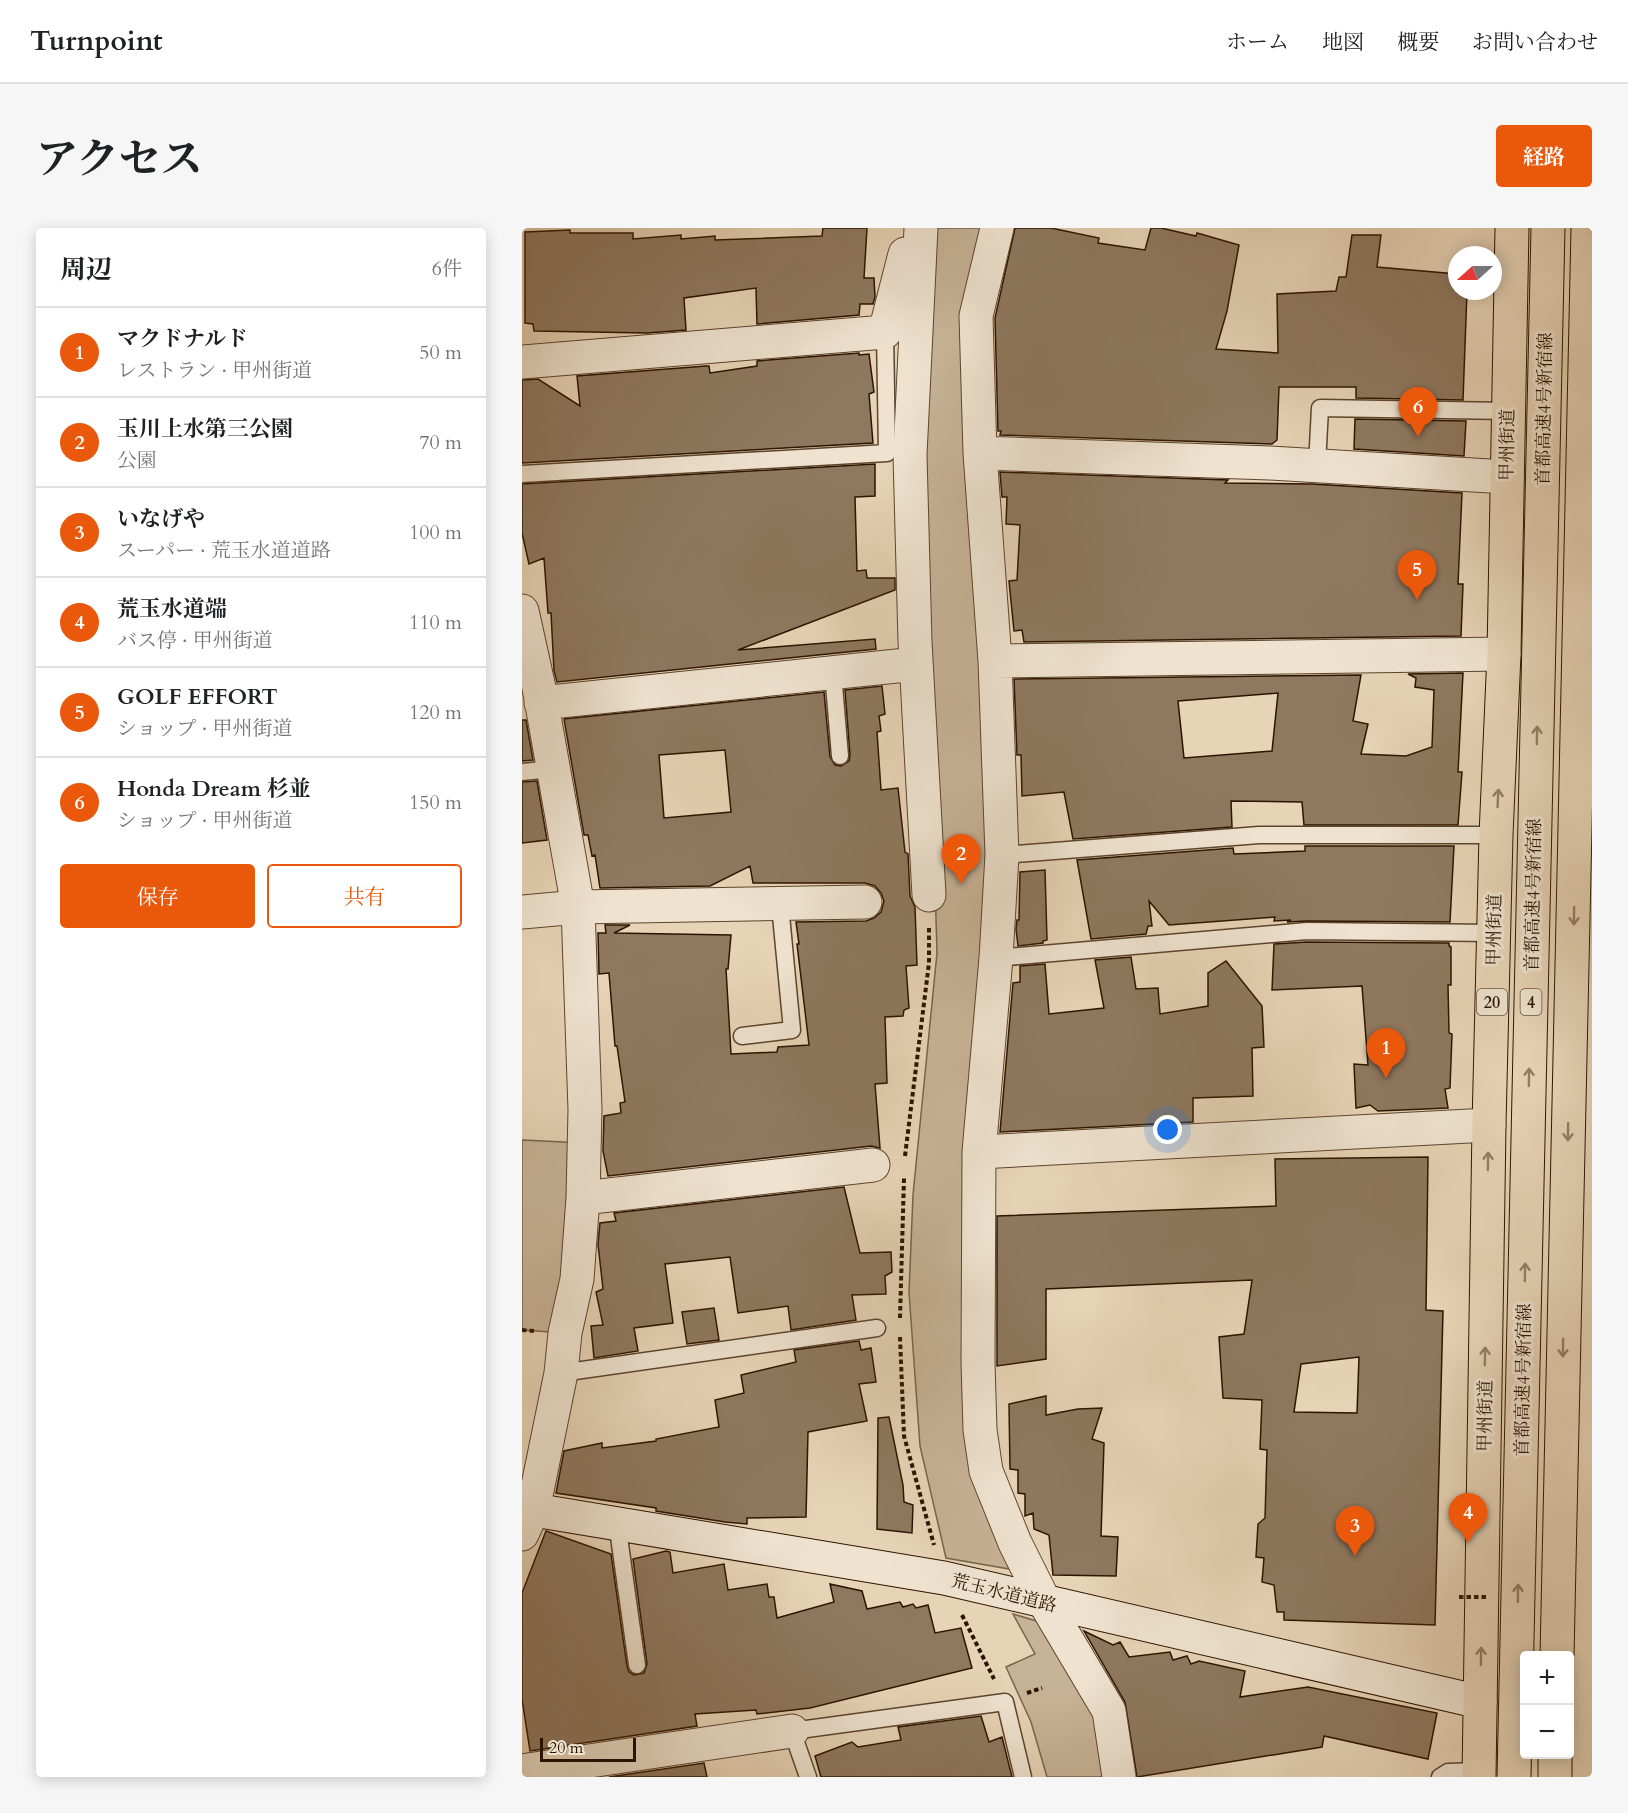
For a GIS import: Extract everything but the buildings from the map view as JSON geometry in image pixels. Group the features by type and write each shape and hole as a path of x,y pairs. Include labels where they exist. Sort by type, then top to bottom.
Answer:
{"highway":[{"name":"甲州街道","path":"1479,1774 1489,1125 1496,835 1504,654 1512,228"},
{"name":"首都高速4号新宿線","path":"1514,1777 1548,228"},
{"path":"1557,1651 1588,228"},
{"path":"1555,1759 1555,1777"}],"street":[{"path":"522,362 885,332 912,228"},
{"path":"921,228 910,455 911,556 929,896"},
{"path":"997,228 976,316 980,453 995,661 1002,855 996,958 979,1152 980,1430 986,1471 1015,1544 1045,1603 1109,1711 1119,1777"},
{"path":"980,453 1317,465 1507,477"},
{"path":"522,611 534,693 538,770 578,907 585,1110 583,1198 577,1279 565,1333 561,1373 526,1518"},
{"path":"995,661 1504,654"},
{"path":"534,693 833,673 916,664"},
{"path":"522,912 578,907 865,902"},
{"path":"979,1152 1489,1125"},
{"path":"583,1198 873,1164"},
{"name":"荒玉水道道路","path":"526,1518 617,1523 944,1578 1480,1701"},
{"path":"522,1771 589,1769 792,1731"}],"lane":[{"path":"522,474 887,453 885,332"},
{"path":"1317,465 1320,408 1508,411"},
{"path":"833,673 840,756"},
{"path":"1002,855 1259,835 1496,835"},
{"path":"742,1036 792,1030 780,904"},
{"path":"996,958 1307,931 1494,933"},
{"path":"561,1373 877,1328"},
{"path":"617,1523 637,1665"},
{"path":"808,1777 792,1731 1005,1702 1023,1777"},
{"path":"1440,1777 1448,1772 1479,1774"}],"path":[{"path":"904,1160 929,963"},
{"path":"900,1324 904,1172"},
{"path":"900,1335 904,1436 944,1578 1005,1702"}],"shaded area":[{"path":"937,228 986,228 992,734 967,1247 1015,1570 946,1558 920,1446 909,1292 913,1195 937,953 933,815 914,496"},
{"path":"522,1140 584,1143 565,1333 522,1330"},
{"path":"1013,1614 1050,1625 1098,1712 1110,1777 1047,1777 1031,1722 1006,1667 1035,1654"}],"place":[{"name":"Honda Dream 杉並","path":"1418,437"},
{"name":"GOLF EFFORT","path":"1417,600"},
{"name":"玉川上水第三公園","path":"961,884"},
{"name":"マクドナルド","path":"1386,1078"},
{"name":"荒玉水道端","path":"1468,1543"},
{"name":"いなげや","path":"1355,1556"}]}
